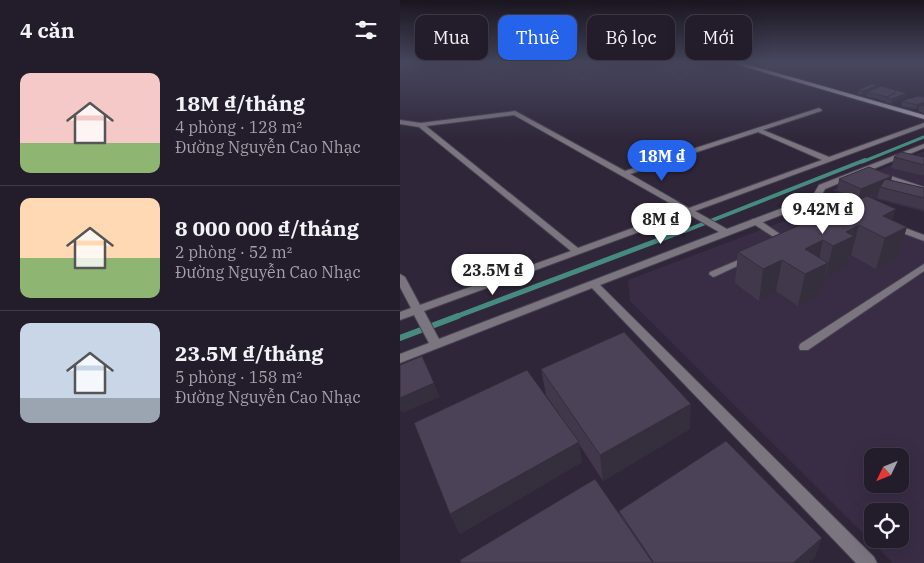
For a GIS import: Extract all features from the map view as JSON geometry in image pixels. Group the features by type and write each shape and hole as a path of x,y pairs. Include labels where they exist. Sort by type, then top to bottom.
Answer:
{"street":[{"path":"822,88 924,118"},
{"path":"624,174 760,131 819,110"},
{"path":"400,122 421,125 515,113 722,230"},
{"path":"421,125 578,252"},
{"path":"400,316 419,311 924,125"},
{"path":"760,131 829,160"},
{"path":"815,199 822,187 924,146"},
{"path":"400,359 434,341 593,284 722,230 755,221 815,199 861,213"},
{"path":"888,224 924,238"},
{"path":"400,277 434,341"},
{"path":"593,284 868,563"}],"lane":[{"path":"866,169 924,189"},
{"path":"755,221 786,242"},
{"path":"777,246 794,238"},
{"path":"713,274 750,258"},
{"path":"804,347 924,267"}],"shaded area":[{"path":"924,151 924,212 875,199 856,203 832,190"},
{"path":"827,205 836,205 924,242 924,563 893,563 878,548 909,548 909,503 864,503 864,534 630,301 628,280"}],"building":[{"path":"862,88 870,88 863,91 858,90"},
{"path":"876,88 889,88 906,93 892,99 886,98 896,92 887,97 867,92"},
{"path":"918,96 924,97 924,102 917,105 902,101"},
{"path":"901,152 924,157 924,165 894,157"},
{"path":"869,167 892,176 861,189 839,179"},
{"path":"885,179 924,188 924,198 880,187"},
{"path":"867,196 896,209 883,216 907,227 885,238 859,225 846,232 854,236 833,246 823,240 805,249 828,263 805,274 782,260 763,269 738,252"},
{"path":"624,332 691,404 600,455 541,369"},
{"path":"422,356 434,383 400,398 400,365"},
{"path":"527,370 579,442 450,514 414,423"},
{"path":"726,441 822,538 793,563 654,563 619,511"},
{"path":"595,479 653,563 461,563 460,560"}],"waterway":[{"path":"862,162 924,137"},
{"path":"685,231 865,160"},
{"path":"455,317 688,229"},
{"path":"400,338 458,316"}]}
